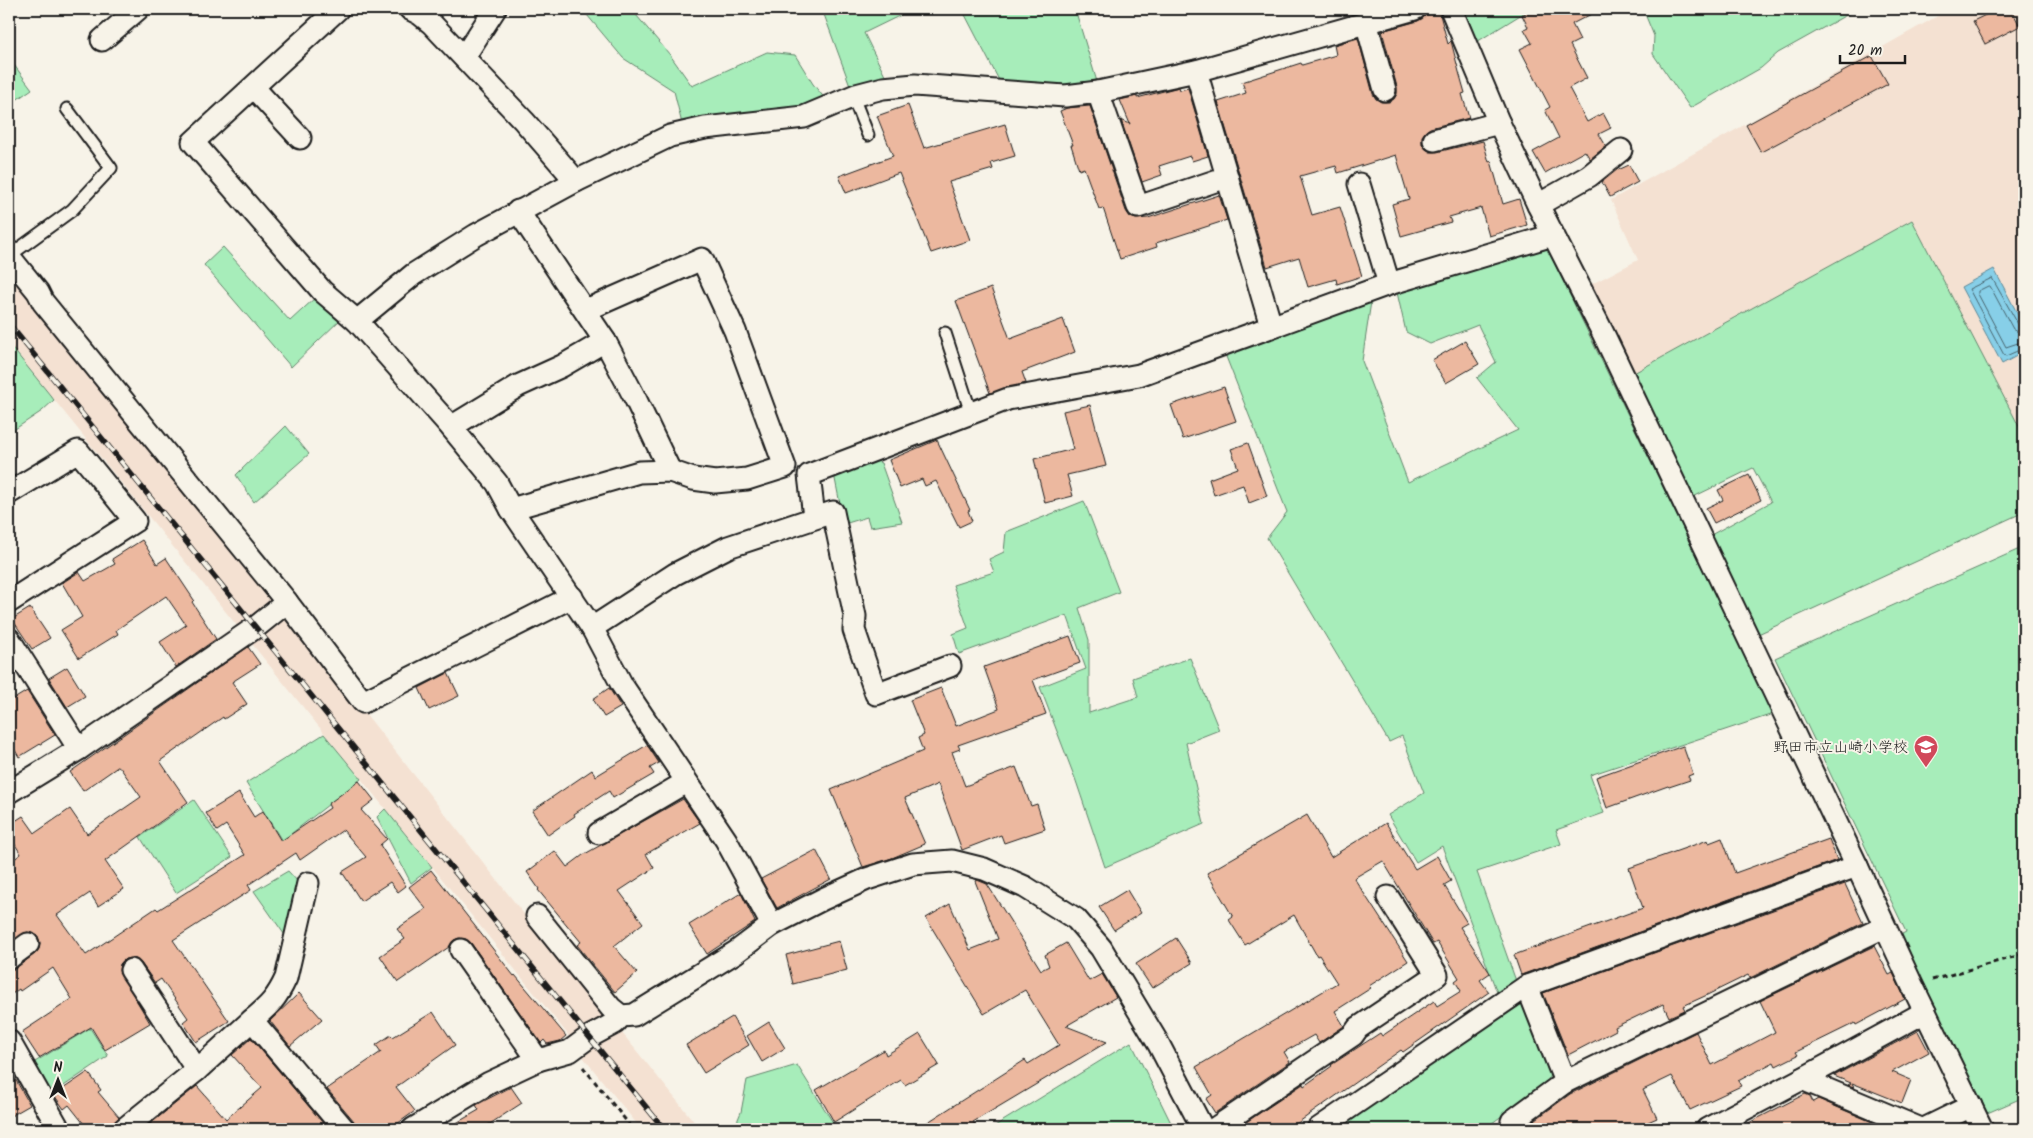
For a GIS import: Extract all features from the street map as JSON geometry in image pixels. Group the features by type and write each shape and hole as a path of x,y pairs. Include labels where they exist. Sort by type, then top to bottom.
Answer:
{"street":[{"path":"102,40 138,9"},
{"path":"338,9 193,142 322,291 357,321 451,427 497,483 511,509 592,628 622,685 726,840 772,926"},
{"path":"410,9 420,14 464,57 524,121 576,181"},
{"path":"464,57 495,9"},
{"path":"357,321 414,274 518,211 670,136 704,128 804,117 853,97 883,88 915,85 1065,96 1098,92 1196,71 1415,9"},
{"path":"1451,9 1499,123 1603,333 1857,866 1912,986 1982,1129"},
{"path":"1366,22 1385,90"},
{"path":"1196,71 1272,326"},
{"path":"254,88 300,138"},
{"path":"1098,92 1138,207 1227,177"},
{"path":"1434,140 1499,123"},
{"path":"1538,205 1589,176 1621,150"},
{"path":"1359,184 1389,284"},
{"path":"518,211 605,341 670,471"},
{"path":"814,517 809,475 1008,399 1139,375 1389,284 1553,234"},
{"path":"9,256 38,292 43,302 287,602 363,702 572,597"},
{"path":"511,509 639,472 670,471 693,479 715,482 747,479 785,467 735,331 702,258 586,310"},
{"path":"451,427 518,386 562,366 605,341"},
{"path":"9,493 78,451 135,521 9,602"},
{"path":"592,628 675,574 728,547 833,512 856,616 854,630 876,694 950,666"},
{"path":"9,792 79,749 256,628 287,602"},
{"path":"9,639 79,749"},
{"path":"599,833 686,782"},
{"path":"537,916 611,1008 621,1016 634,1015 736,952 772,926 867,878 913,864 952,861 984,869 1025,886 1076,919 1101,948 1158,1043 1203,1129"},
{"path":"1318,1129 1527,986 1857,866"},
{"path":"124,1129 197,1070 272,1004 286,978 308,883"},
{"path":"1214,1129 1353,1035 1358,1028 1437,975 1388,897"},
{"path":"1517,1129 1512,1121 1565,1082 1884,927"},
{"path":"9,958 28,944"},
{"path":"461,950 538,1060"},
{"path":"131,970 197,1070"},
{"path":"1527,986 1565,1082"},
{"path":"1708,1129 1925,1012"},
{"path":"413,1129 489,1083 538,1060 570,1051 589,1037 615,1023 621,1016"},
{"path":"252,1020 344,1129"},
{"path":"9,1041 59,1129"},
{"path":"1802,1079 1923,1129 1971,1106"}],"lane":[{"path":"853,97 868,135"},
{"path":"9,256 72,210 111,168 67,109"},
{"path":"945,333 971,413"}],"path":[{"path":"1912,986 2024,954"},
{"path":"570,1051 631,1129"}],"shaded area":[{"path":"1950,9 2024,9 2024,436 1912,221 1632,374 1588,286 1638,260 1611,200"},
{"path":"9,267 276,597 242,632 9,344"},
{"path":"281,612 358,704 531,923 613,1020 573,1041 248,639"},
{"path":"618,1028 700,1129 641,1129 579,1052"}],"green space":[{"path":"582,9 631,9 670,55 692,86 767,52 795,55 813,84 826,100 798,111 682,124 674,91 623,58"},
{"path":"822,9 898,9 901,15 864,33 887,80 851,88"},
{"path":"962,9 1075,9 1098,85 1001,84"},
{"path":"1461,9 1530,9 1475,43"},
{"path":"1643,9 1857,9 1778,53 1761,68 1690,108 1653,54 1654,36"},
{"path":"14,65 32,89 9,105 9,73"},
{"path":"1912,220 2024,436 2024,512 1756,635 1709,536 1771,502 1753,468 1691,498 1632,374"},
{"path":"1538,245 1548,250 1773,714 1590,775 1604,813 1556,830 1561,844 1477,872 1516,981 1498,995 1442,846 1416,862 1388,815 1424,793 1402,736 1389,742 1267,538 1287,512 1223,349 1372,295 1362,361 1408,482 1518,430 1477,378 1496,362 1478,325 1430,344 1406,332 1396,288"},
{"path":"223,247 290,321 316,297 342,318 291,367 204,265"},
{"path":"9,344 54,400 42,411 9,433"},
{"path":"286,426 309,454 254,502 236,475"},
{"path":"873,459 881,463 902,522 870,527 867,517 844,524 834,474"},
{"path":"1084,501 1119,592 1079,608 1089,640 1089,713 1138,697 1133,678 1190,658 1219,730 1186,743 1204,824 1105,867 1076,781 1040,687 1086,669 1067,615 959,654 953,634 968,628 953,585 994,572 989,559 1004,552 1006,532"},
{"name":"野田市立山崎小学校","path":"2024,547 2024,1097 1985,1114 1900,935 1906,932 1775,658"},
{"path":"324,734 361,779 282,841 246,783"},
{"path":"194,800 232,857 176,893 140,837"},
{"path":"385,809 432,867 411,883 377,817"},
{"path":"288,871 298,882 289,941 254,891"},
{"path":"1515,1003 1524,1005 1550,1073 1548,1082 1484,1129 1333,1129"},
{"path":"90,1028 108,1056 49,1096 30,1065"},
{"path":"1131,1042 1174,1129 990,1129"},
{"path":"797,1065 837,1129 734,1129 741,1112 747,1080"}],"water":[{"path":"1994,269 2024,326 2024,352 2002,364 1961,287"}],"building":[{"path":"1533,9 1601,9 1572,24 1580,40 1570,45 1587,78 1569,88 1587,122 1603,113 1611,128 1599,134 1606,146 1590,159 1585,151 1545,173 1533,152 1559,138 1545,110 1550,107 1520,49 1532,43 1524,29 1528,27 1522,15"},
{"path":"1998,9 2011,9 2020,26 1985,44 1973,21"},
{"path":"1439,11 1448,44 1451,41 1465,93 1462,94 1469,118 1430,128 1422,136 1422,144 1430,152 1437,152 1483,141 1489,162 1491,161 1503,204 1519,199 1527,225 1489,236 1481,208 1449,217 1451,222 1401,236 1392,204 1409,199 1396,155 1338,173 1336,166 1300,176 1312,215 1340,207 1362,276 1337,284 1336,279 1308,287 1299,257 1267,267 1218,102 1246,93 1242,82 1301,63 1302,65 1336,55 1334,45 1358,38 1373,94 1381,102 1389,102 1397,94 1397,87 1382,31 1418,21 1426,15"},
{"path":"1872,56 1888,84 1761,152 1746,125"},
{"path":"1179,87 1180,90 1188,88 1208,156 1192,161 1190,156 1159,166 1162,175 1142,182 1121,120 1130,124 1120,100 1137,96 1137,98"},
{"path":"908,105 924,148 1005,124 1015,156 991,163 993,169 949,182 970,240 931,253 899,173 846,193 839,176 893,156 877,116"},
{"path":"1090,106 1126,211 1130,217 1136,219 1148,218 1219,195 1227,220 1156,243 1157,247 1120,259 1103,208 1099,209 1084,168 1079,170 1071,145 1073,145 1060,111 1067,108"},
{"path":"1629,165 1638,182 1610,197 1602,182 1618,169"},
{"path":"991,288 1010,339 1063,319 1075,352 1022,372 1026,383 990,393 956,301"},
{"path":"1465,341 1479,364 1446,383 1432,360"},
{"path":"1224,387 1236,421 1183,439 1171,405"},
{"path":"1090,405 1106,466 1067,475 1073,496 1045,503 1034,459 1073,449 1063,411"},
{"path":"937,440 970,510 968,511 972,521 959,527 936,481 925,486 922,479 900,488 889,460"},
{"path":"1248,443 1267,496 1249,503 1243,485 1214,495 1209,479 1238,468 1231,449"},
{"path":"1749,475 1761,500 1714,523 1706,508 1723,500 1718,490"},
{"path":"142,540 157,564 166,558 194,600 192,602 216,639 176,667 160,642 186,625 166,596 116,630 118,634 79,658 61,630 82,617 62,583 79,572 85,581 115,564 112,559"},
{"path":"30,608 50,638 32,649 12,619"},
{"path":"1070,636 1080,663 1033,680 1046,714 958,745 960,749 952,752 965,786 1016,767 1031,806 1037,804 1045,829 1004,843 1001,835 962,850 938,784 905,798 925,844 892,858 863,867 831,790 923,751 918,738 924,735 910,700 941,688 956,726 999,709 984,667"},
{"path":"248,647 260,664 232,682 247,704 224,719 223,717 160,761 188,802 105,861 124,889 98,906 90,893 57,915 86,955 156,908 158,910 245,855 226,825 217,831 206,813 239,793 254,817 263,811 281,841 330,808 328,804 359,781 374,800 361,810 387,839 380,845 406,886 398,892 390,882 361,901 342,872 366,857 343,830 300,860 296,853 248,885 251,890 173,940 229,1021 196,1042 183,1022 188,1018 161,979 155,983 141,963 136,959 130,958 125,959 120,964 119,971 150,1023 105,1050 91,1027 39,1058 22,1032 72,999 53,968 20,991 19,989 9,996 9,970 16,968 35,954 39,949 40,943 38,936 27,932 9,943 9,863 21,854 9,835 9,825 23,816 35,833 70,809 87,834 141,797 119,766 83,791 70,772"},
{"path":"67,667 85,696 67,707 49,678"},
{"path":"448,673 459,696 429,710 419,688"},
{"path":"609,688 621,707 604,717 593,699"},
{"path":"27,691 55,735 19,757 9,740 9,702"},
{"path":"647,745 659,763 650,768 654,774 613,798 609,791 574,814 575,816 548,835 532,811 592,770 596,776"},
{"path":"1683,746 1693,774 1688,776 1690,780 1607,808 1596,777"},
{"path":"683,799 700,823 646,854 654,868 619,891 643,923 614,946 637,973 615,992 577,945 581,942 538,890 527,872 555,851 567,867 583,855"},
{"path":"1307,815 1331,857 1386,823 1415,869 1437,856 1451,881 1444,885 1467,923 1460,927 1490,973 1480,980 1489,992 1403,1052 1401,1050 1289,1129 1236,1129 1303,1084 1304,1086 1331,1065 1380,1033 1382,1036 1434,1001 1437,1006 1461,991 1455,981 1459,978 1437,942 1433,944 1383,861 1354,878 1408,961 1335,1011 1344,1026 1319,1043 1314,1035 1284,1052 1290,1062 1215,1113 1206,1099 1212,1095 1196,1067 1337,983 1319,955 1317,956 1294,915 1245,945 1229,920 1233,917 1207,873"},
{"path":"1722,838 1735,873 1829,839 1837,860 1521,975 1514,955 1643,908 1629,868 1708,840 1709,843"},
{"path":"816,850 831,879 777,908 761,879"},
{"path":"431,870 514,976 566,1036 560,1041 547,1044 544,1040 541,1043 471,943 466,939 459,938 454,940 449,947 398,982 380,956 405,939 397,929 426,909 409,887"},
{"path":"975,881 987,884 1041,970 1049,966 1045,955 1066,943 1089,981 1102,974 1116,997 1066,1026 1107,1042 973,1122 978,1129 917,1129 1025,1060 1028,1064 1059,1045 1025,990 984,1014 926,918 950,904 970,950 998,939"},
{"path":"1845,884 1863,923 1750,978 1748,975 1683,1006 1685,1010 1669,1017 1663,1004 1615,1027 1616,1030 1568,1055 1543,993"},
{"path":"1127,890 1141,913 1114,930 1099,907"},
{"path":"741,893 755,922 707,954 689,925"},
{"path":"1176,938 1192,963 1152,988 1136,964"},
{"path":"839,941 847,970 793,984 786,955"},
{"path":"1874,946 1889,975 1893,973 1905,999 1856,1025 1855,1023 1796,1052 1798,1055 1776,1066 1774,1062 1738,1081 1741,1086 1690,1110 1672,1076 1643,1090 1657,1118 1648,1122 1652,1129 1529,1129 1528,1125 1570,1094 1696,1032 1712,1065 1775,1032 1760,1001"},
{"path":"299,993 322,1019 290,1046 270,1021"},
{"path":"433,1012 455,1045 396,1087 415,1111 390,1129 356,1129 354,1121 327,1089 381,1052 376,1045 391,1035 393,1037"},
{"path":"732,1017 749,1045 704,1073 686,1045"},
{"path":"769,1022 785,1048 762,1062 747,1036"},
{"path":"1918,1031 1929,1052 1892,1072 1911,1080 1902,1103 1852,1083 1854,1087 1848,1085 1851,1083 1834,1076"},
{"path":"920,1034 939,1065 905,1085 901,1080 834,1122 816,1090 884,1050 886,1055"},
{"path":"251,1038 328,1129 144,1129 197,1086 226,1119 262,1088 232,1055"},
{"path":"9,1068 30,1105 9,1117"},
{"path":"88,1072 101,1090 98,1092 119,1117 113,1124 112,1129 88,1129 69,1105 64,1109 54,1095"},
{"path":"511,1087 522,1103 482,1129 446,1129 479,1110 476,1105"},
{"path":"1805,1094 1810,1096 1813,1102 1818,1099 1872,1122 1875,1129 1737,1129"}],"railway":[{"path":"9,324 664,1129"}],"place":[{"name":"野田市立山崎小学校","path":"1926,768"}]}
